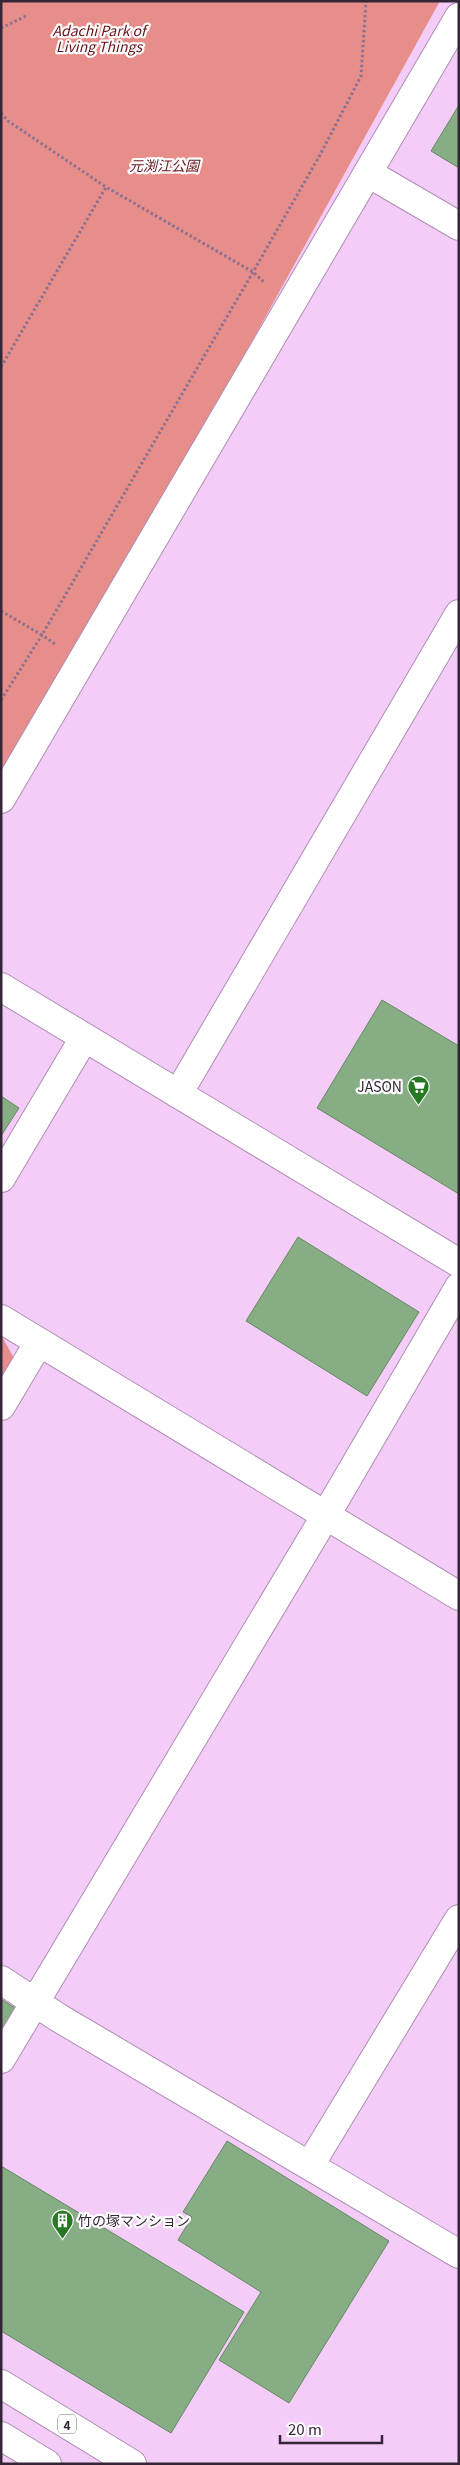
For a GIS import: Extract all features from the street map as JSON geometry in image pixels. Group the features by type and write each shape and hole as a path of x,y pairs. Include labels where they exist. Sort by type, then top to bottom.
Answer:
{"main road":[{"path":"1,799 459,17"},
{"path":"368,172 459,226"},
{"path":"178,1094 459,614"},
{"path":"1,987 459,1263"},
{"path":"1,1178 84,1038"},
{"path":"1,2059 326,1515 459,1287"},
{"path":"1,1319 459,1596"},
{"path":"1,1406 39,1342"},
{"path":"310,2165 459,1919"},
{"path":"1,1980 459,2254"},
{"name":"4","path":"1,2384 132,2464"},
{"path":"1,2436 48,2464"}],"path":[{"path":"1,700 42,635 320,155 361,76 366,1"},
{"path":"1,28 26,16"},
{"path":"1,113 8,121 106,187 253,272 265,283"},
{"path":"1,367 106,187"},
{"path":"1,611 60,648"}],"green space":[{"name":"元渕江公園","path":"1,1 440,1 1,795"},
{"path":"1,1335 15,1360 1,1384"}],"building":[{"path":"459,105 459,168 431,151"},
{"path":"382,1000 459,1046 459,1194 317,1108"},
{"path":"1,1096 19,1108 1,1136"},
{"path":"298,1237 419,1312 367,1396 246,1321"},
{"path":"1,1999 15,2008 1,2031"},
{"path":"227,2141 389,2241 289,2403 219,2360 261,2292 178,2240 192,2217 183,2212"},
{"name":"竹の塚マンション","path":"1,2166 244,2312 171,2433 1,2331"}],"place":[{"name":"JASON","path":"418,1105"},
{"name":"竹の塚マンション","path":"62,2239"}],"park label":[{"name":"Adachi Park of Living Things","path":"99,38"}]}
